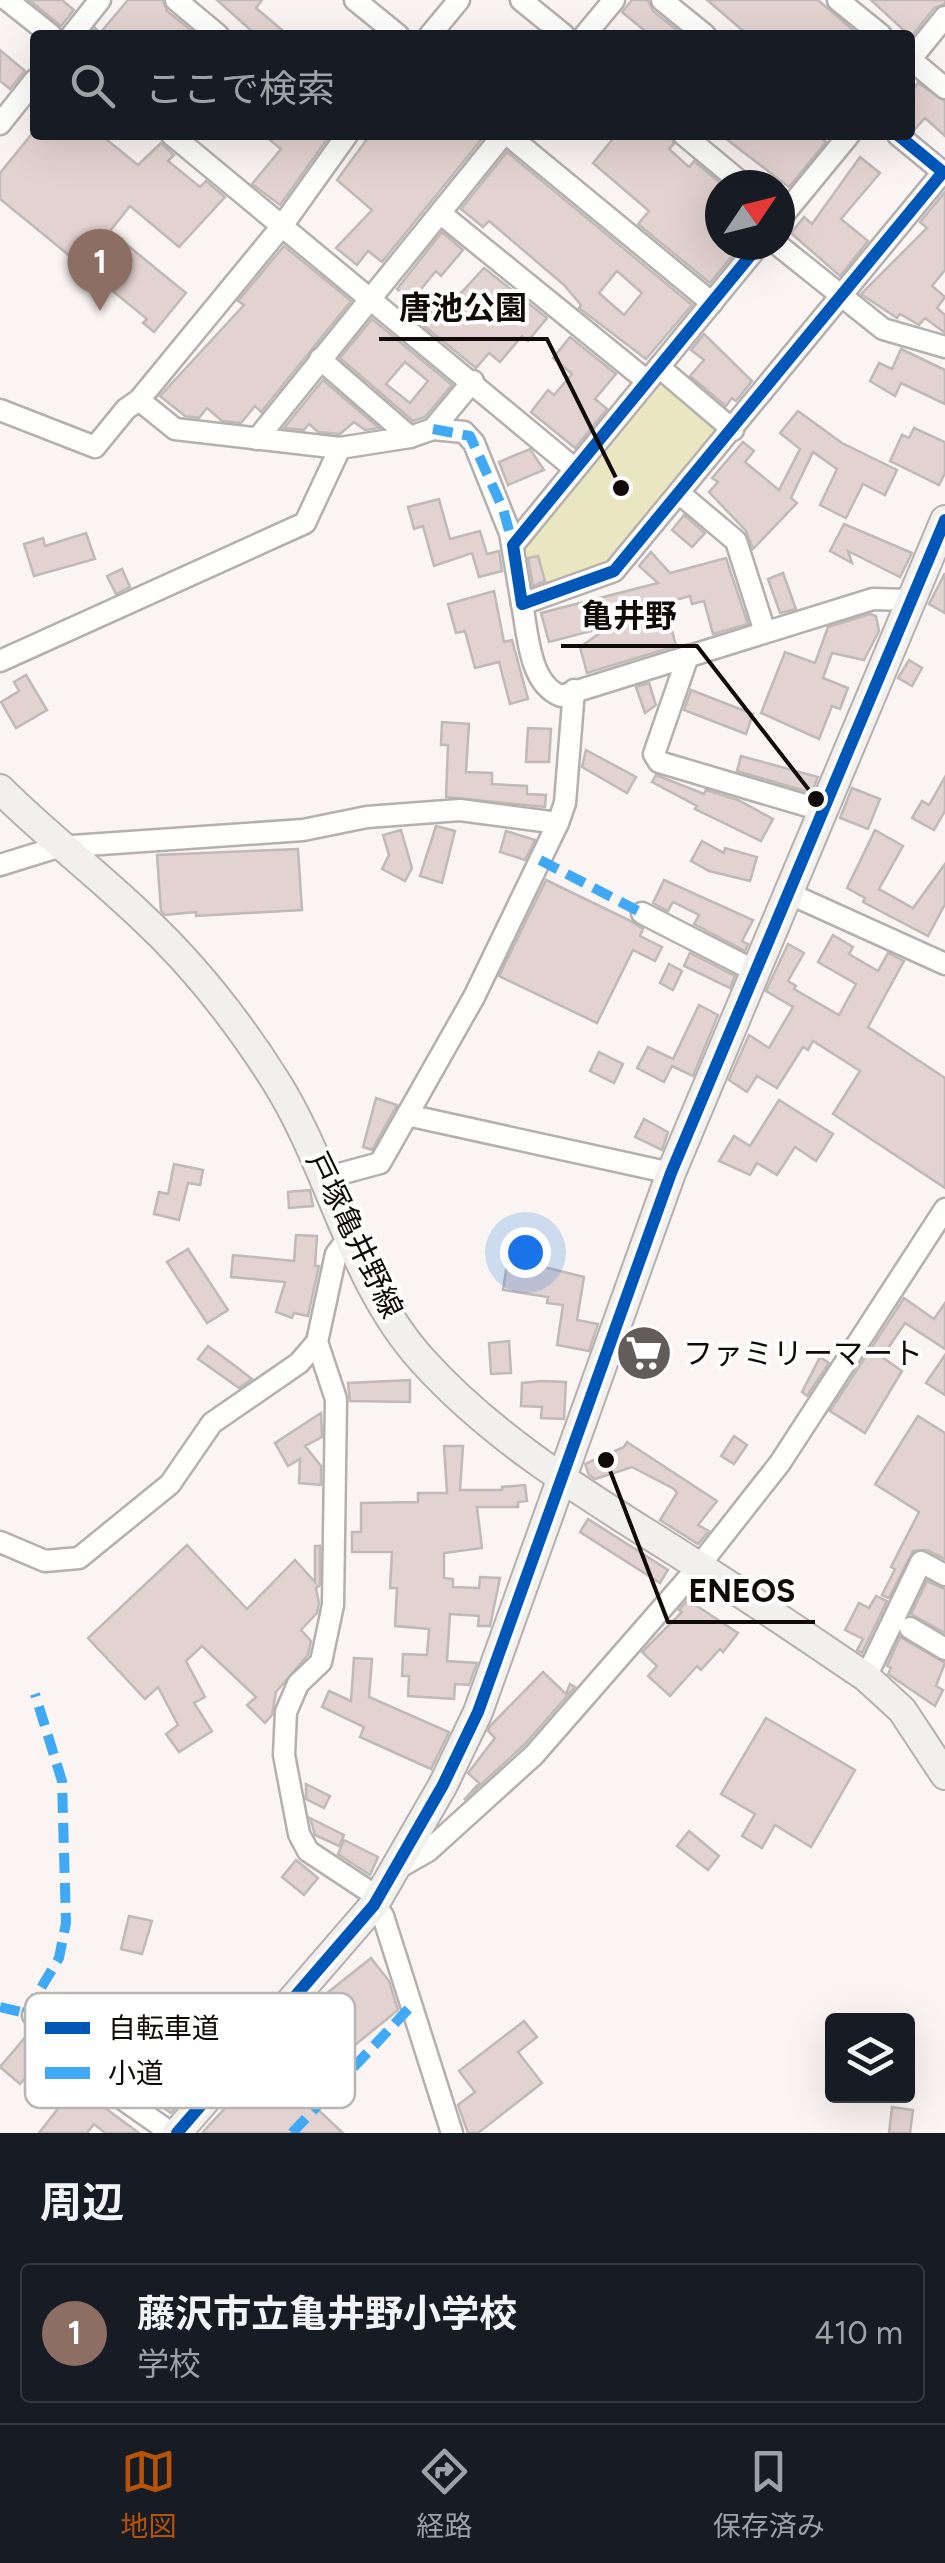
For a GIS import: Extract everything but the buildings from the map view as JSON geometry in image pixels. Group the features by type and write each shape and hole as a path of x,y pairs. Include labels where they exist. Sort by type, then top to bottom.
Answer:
{"street":[{"path":"8,0 44,30"},
{"path":"76,30 100,0"},
{"path":"176,0 212,30"},
{"path":"354,0 392,30"},
{"path":"434,30 459,0"},
{"path":"522,0 558,30"},
{"path":"589,30 614,0"},
{"path":"662,0 699,30"},
{"path":"838,0 875,30"},
{"path":"915,53 945,17"},
{"path":"915,63 945,88"},
{"path":"0,124 30,86"},
{"path":"178,140 576,469"},
{"path":"0,410 95,447 126,409 139,400 282,226 341,140"},
{"path":"257,438 502,140"},
{"path":"512,140 712,302"},
{"path":"690,140 726,170"},
{"path":"795,198 837,140"},
{"path":"522,604 614,571 732,430 944,172 904,140"},
{"path":"440,213 732,430"},
{"path":"795,259 883,329 945,347"},
{"path":"513,545 746,260"},
{"path":"320,359 410,438"},
{"path":"139,400 175,429 340,448 410,438 433,429 473,381"},
{"path":"433,429 470,436 503,508 536,672 550,692 560,696 872,600 908,600"},
{"path":"0,662 305,524 340,448"},
{"path":"679,494 736,541 765,632"},
{"path":"301,1993 377,1902 478,1712 671,1173 908,600 939,551 945,520"},
{"path":"688,656 654,754 659,762 821,810"},
{"path":"325,1178 380,1163 474,998 565,803 574,690"},
{"name":"戸塚亀井野線","path":"0,789 58,847 140,915 226,1006 276,1081 325,1178 349,1237 418,1357 468,1410 562,1479 866,1677 902,1710 942,1762"},
{"path":"0,865 58,847 303,830 367,817 460,810 558,823"},
{"path":"788,893 945,964"},
{"path":"642,913 755,971"},
{"path":"408,1115 671,1173"},
{"path":"393,1871 428,1852 534,1754 699,1566 780,1463 945,1209"},
{"path":"0,1542 45,1561 79,1558 170,1484 212,1423 298,1363 317,1342 336,1254 349,1237"},
{"path":"317,1342 336,1399 337,1572 329,1639 321,1662 298,1684 286,1712 284,1756 299,1834 308,1851 377,1902 414,2003 452,2133"},
{"path":"866,1677 921,1562 945,1574"},
{"path":"910,1628 945,1650"},
{"path":"137,2108 174,2133 198,2108"}],"shaded area":[{"path":"660,376 725,429 610,566 529,596 519,547"}],"marked path":[{"path":"433,429 470,436 503,509 513,545"},
{"path":"540,860 642,913"},
{"path":"35,1694 62,1781 66,1923 59,1958 38,1993"},
{"path":"355,2066 414,2003"},
{"path":"0,2007 25,2013"},
{"path":"292,2133 315,2108"}],"cycle path":[{"path":"747,260 513,545 522,604 614,571 943,172 904,140"},
{"path":"298,1993 374,1905 443,1785 478,1712 671,1173 945,520"},
{"path":"177,2133 199,2108"}],"place":[{"name":"藤沢市立亀井野小学校","path":"100,311"},
{"name":"唐池公園","path":"621,488"},
{"name":"亀井野","path":"816,799"},
{"name":"ファミリーマート","path":"644,1353"},
{"name":"ENEOS","path":"606,1460"}]}
